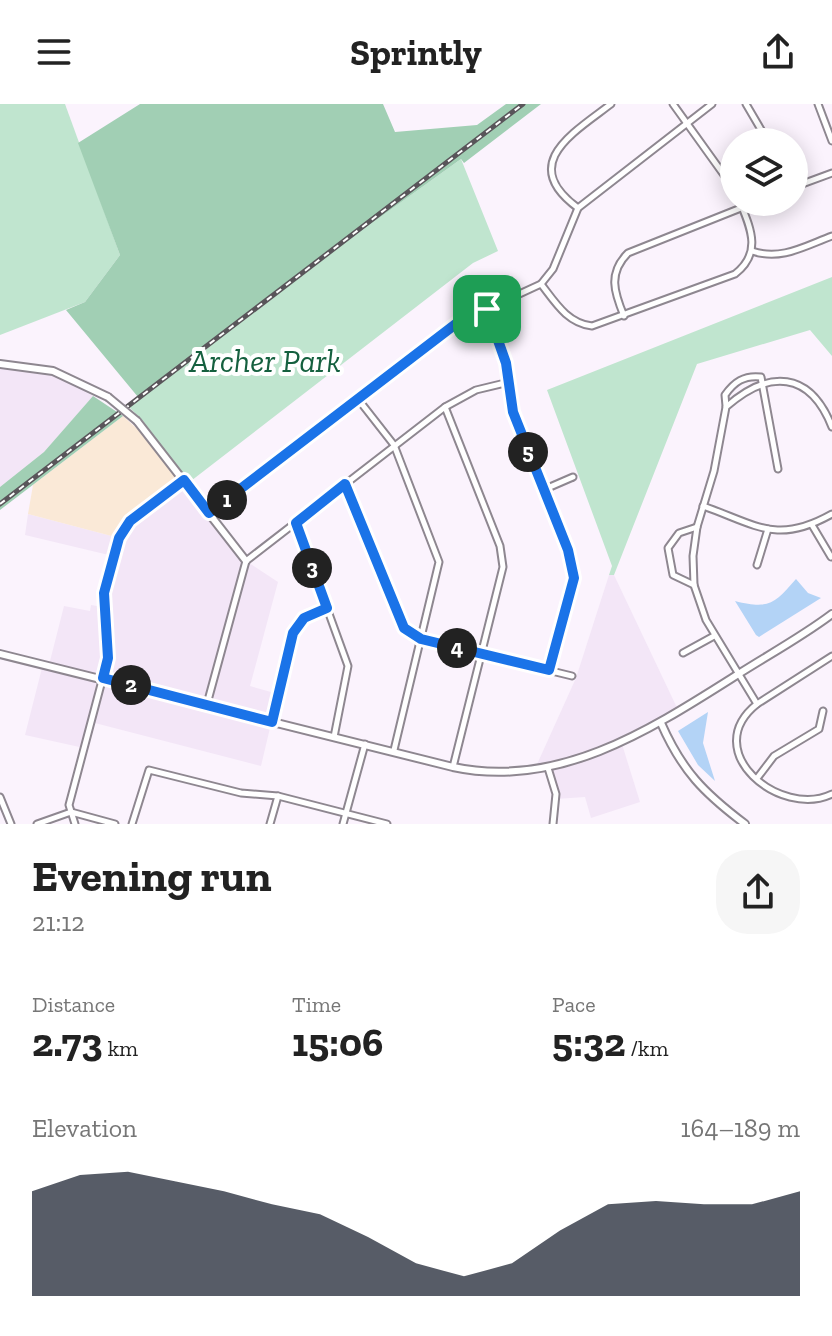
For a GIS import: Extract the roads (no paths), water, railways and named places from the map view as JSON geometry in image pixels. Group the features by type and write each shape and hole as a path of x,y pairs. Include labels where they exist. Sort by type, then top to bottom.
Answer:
{"street":[{"path":"578,208 559,191 552,173 552,159 565,139 611,104"},
{"path":"673,104 720,169"},
{"path":"209,513 457,323 541,284 556,263 578,208 712,104"},
{"path":"746,104 760,128"},
{"path":"818,104 832,141"},
{"path":"808,182 832,173"},
{"path":"624,316 614,283 624,257 637,248 720,214"},
{"path":"541,284 563,312 582,325 603,325 735,274 752,251 752,233 745,216"},
{"path":"752,251 765,256 782,255 832,236"},
{"path":"487,309 502,349 513,412 568,550 574,578 549,670"},
{"path":"0,364 53,371 108,397 137,421 246,561"},
{"path":"757,704 714,636 694,585 693,556 726,407 725,395 732,385 752,376 761,377 764,381 778,469"},
{"path":"726,407 764,381 798,385 824,406 832,427"},
{"path":"207,704 246,561 445,407 476,390 509,382"},
{"path":"358,399 394,445 439,562 394,750"},
{"path":"445,407 500,546 503,567 453,767"},
{"path":"543,490 573,477"},
{"path":"75,824 69,805 108,658 104,593 119,538 130,521 184,480"},
{"path":"345,484 404,628 421,639 572,676"},
{"path":"703,506 768,529 789,533 832,514"},
{"path":"296,523 348,666 334,737"},
{"path":"812,525 831,557"},
{"path":"694,585 673,575 668,548 679,533 697,527"},
{"path":"757,565 768,529"},
{"path":"272,722 293,633 304,618 327,608"},
{"path":"0,654 453,767 506,775 548,768 661,723 832,614"},
{"path":"683,653 714,636"},
{"path":"832,656 757,704 738,724 734,742 744,766 792,800 809,802 832,794"},
{"path":"758,777 774,756 819,729 823,711"},
{"path":"661,723 677,758 695,784 745,824"},
{"path":"343,824 365,744"},
{"path":"548,768 556,794 553,824"},
{"path":"132,824 149,770 241,793 278,796 387,824"},
{"path":"270,824 278,796"},
{"path":"0,797 11,824"},
{"path":"37,824 71,812 115,824"}],"water":[{"path":"796,579 808,593 821,598 759,637 756,635 735,601 756,605 771,602"},
{"path":"708,712 703,743 715,781 698,765 678,731"}],"railway":[{"path":"0,504 523,104"}],"park label":[{"name":"Archer Park","path":"265,361"}]}
